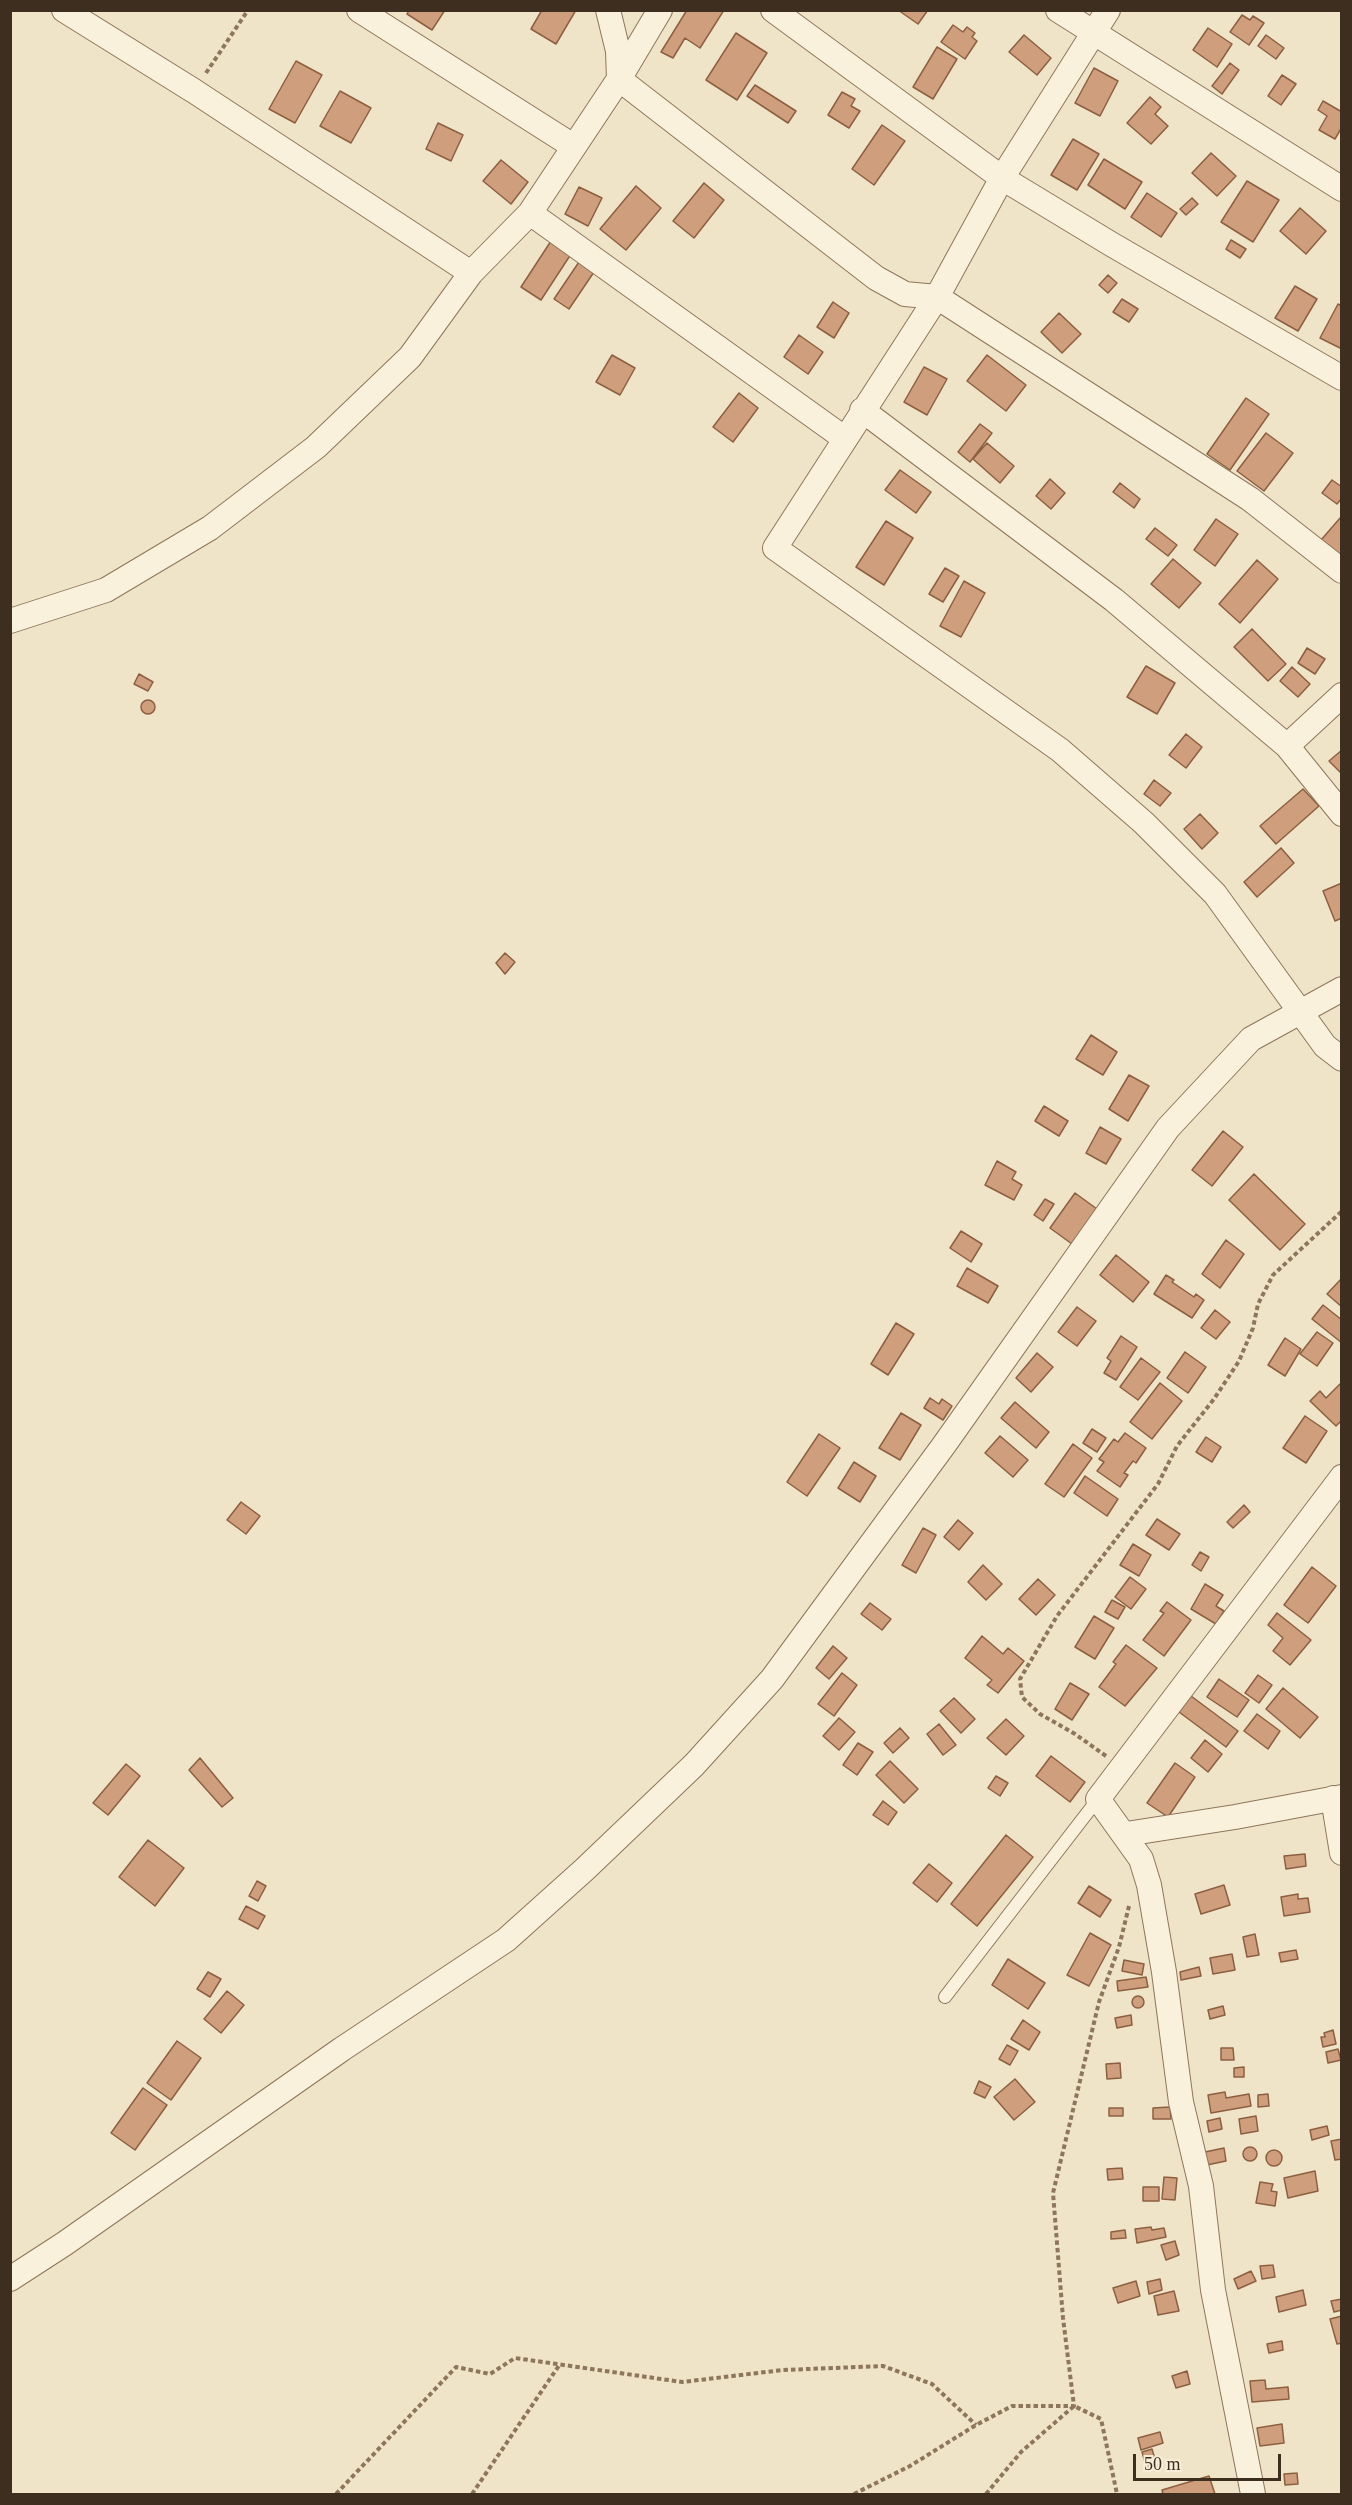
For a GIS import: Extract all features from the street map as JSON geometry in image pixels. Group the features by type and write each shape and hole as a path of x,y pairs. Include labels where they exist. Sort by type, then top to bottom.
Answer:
{"street":[{"path":"64,10 194,91 471,273"},
{"path":"359,10 573,146"},
{"path":"608,10 618,51 619,79"},
{"path":"10,621 106,590 210,528 316,447 410,357 471,273 530,213 619,79 660,10"},
{"path":"773,10 1002,178 1341,378"},
{"path":"1058,10 1341,189"},
{"path":"1108,10 1002,178 937,297 775,548 1060,750 1144,823 1215,894 1325,1046 1341,1059"},
{"path":"619,79 876,278 905,294 937,297 1250,499 1341,571"},
{"path":"530,213 844,438"},
{"path":"862,411 1114,600 1287,746 1341,814"},
{"path":"1287,746 1341,695"},
{"path":"10,2279 64,2244 333,2056 506,1940 584,1870 693,1764 772,1679 944,1445 1168,1128 1251,1039 1341,989"},
{"path":"1253,2494 1213,2290 1200,2186 1181,2102 1164,1972 1149,1885 1142,1859 1126,1834 1098,1799 1341,1477"},
{"path":"1126,1834 1235,1817 1337,1797 1341,1853"}],"lane":[{"path":"945,1998 1098,1799"}],"path":[{"path":"194,91 248,10"},
{"path":"1121,1767 1075,1734 1040,1714 1022,1697 1020,1679 1057,1616 1158,1484 1177,1446 1214,1399 1239,1361 1252,1328 1258,1304 1273,1275 1341,1211"},
{"path":"1074,2406 1063,2318 1053,2193 1099,2002 1119,1947 1130,1903"},
{"path":"336,2494 456,2367 490,2374 515,2358 682,2382 783,2370 883,2366 932,2384 976,2425"},
{"path":"472,2494 560,2364"},
{"path":"854,2494 910,2466 976,2425 1012,2406 1074,2406 1101,2419 1117,2494"},
{"path":"986,2494 1021,2452 1074,2406"}],"building":[{"path":"409,10 445,10 432,30 407,14"},
{"path":"542,10 576,10 556,44 531,29"},
{"path":"687,10 724,10 700,48 685,38 673,58 661,52"},
{"path":"898,10 928,10 918,24"},
{"path":"1242,15 1250,20 1253,16 1264,23 1249,45 1230,32"},
{"path":"953,25 963,32 967,27 975,33 972,37 977,41 965,59 941,42"},
{"path":"1208,28 1232,44 1217,67 1193,50"},
{"path":"736,33 767,53 737,100 706,80"},
{"path":"1024,35 1051,58 1037,75 1009,52"},
{"path":"1266,35 1284,48 1276,59 1258,46"},
{"path":"937,47 957,59 933,99 913,87"},
{"path":"296,61 322,75 295,123 269,109"},
{"path":"1230,63 1239,70 1222,94 1212,86"},
{"path":"1094,68 1118,81 1100,116 1075,103"},
{"path":"1282,75 1296,84 1281,105 1268,96"},
{"path":"755,85 796,111 788,123 747,96"},
{"path":"340,91 371,108 351,143 320,126"},
{"path":"842,92 855,99 851,106 860,111 849,128 828,115"},
{"path":"1150,97 1161,107 1155,114 1168,126 1151,144 1127,123"},
{"path":"1323,101 1342,112 1342,127 1335,139 1319,130 1327,116 1318,110"},
{"path":"438,123 463,135 451,161 426,149"},
{"path":"882,125 905,141 874,185 852,169"},
{"path":"1073,139 1099,154 1077,190 1051,175"},
{"path":"1211,153 1236,176 1217,196 1192,173"},
{"path":"1104,159 1142,182 1125,209 1088,185"},
{"path":"501,160 528,182 511,204 483,181"},
{"path":"1247,181 1279,200 1253,242 1221,222"},
{"path":"704,183 724,200 694,238 673,221"},
{"path":"636,186 661,208 626,250 600,229"},
{"path":"579,187 602,198 588,226 565,214"},
{"path":"1147,193 1177,213 1161,237 1131,217"},
{"path":"1192,198 1198,204 1186,215 1180,209"},
{"path":"1300,208 1326,231 1306,254 1280,231"},
{"path":"1231,240 1246,249 1240,258 1226,249"},
{"path":"551,241 571,254 541,300 521,287"},
{"path":"579,262 594,272 569,309 554,299"},
{"path":"1108,275 1117,283 1108,293 1099,285"},
{"path":"1295,286 1317,299 1298,331 1275,318"},
{"path":"1122,299 1138,309 1129,322 1113,312"},
{"path":"833,302 849,313 834,338 817,327"},
{"path":"1338,304 1342,306 1342,349 1320,338"},
{"path":"1059,313 1081,334 1062,353 1041,332"},
{"path":"799,335 823,352 808,374 784,357"},
{"path":"612,355 635,368 620,395 596,382"},
{"path":"987,355 1026,385 1006,411 967,381"},
{"path":"924,367 947,379 927,415 904,402"},
{"path":"739,393 758,408 733,442 713,427"},
{"path":"1246,398 1269,414 1230,470 1207,454"},
{"path":"980,424 992,433 970,462 958,452"},
{"path":"1266,433 1293,453 1264,491 1237,471"},
{"path":"987,443 1014,466 1000,483 973,459"},
{"path":"900,470 931,492 916,513 885,490"},
{"path":"1050,479 1065,493 1051,509 1036,496"},
{"path":"1332,480 1342,487 1342,498 1337,504 1322,493"},
{"path":"1120,483 1140,499 1134,508 1113,492"},
{"path":"1341,517 1342,554 1340,556 1321,540"},
{"path":"1216,519 1238,534 1215,566 1194,550"},
{"path":"886,521 913,538 884,585 856,567"},
{"path":"1155,528 1177,545 1168,556 1146,539"},
{"path":"1173,559 1201,583 1179,608 1151,584"},
{"path":"1257,560 1278,579 1240,623 1219,604"},
{"path":"945,568 959,576 943,602 929,594"},
{"path":"964,581 985,593 961,637 940,626"},
{"path":"1252,629 1286,664 1268,681 1234,647"},
{"path":"1307,648 1325,659 1315,674 1298,663"},
{"path":"1146,666 1175,683 1157,714 1127,697"},
{"path":"1292,667 1310,684 1298,697 1280,681"},
{"path":"139,674 153,682 148,691 134,684"},
{"path":"145,700 151,700 155,707 151,714 145,714 141,710 141,704"},
{"path":"1186,734 1202,747 1186,768 1169,755"},
{"path":"1342,750 1342,774 1329,761"},
{"path":"1154,780 1171,793 1160,806 1144,794"},
{"path":"1303,789 1319,806 1276,844 1260,826"},
{"path":"1200,814 1218,833 1202,849 1184,829"},
{"path":"1281,848 1294,863 1257,897 1244,882"},
{"path":"1342,883 1342,918 1335,921 1323,891"},
{"path":"505,953 515,962 505,974 496,963"},
{"path":"1091,1035 1117,1052 1103,1075 1076,1059"},
{"path":"1129,1075 1149,1086 1128,1121 1109,1109"},
{"path":"1044,1106 1068,1121 1059,1136 1035,1121"},
{"path":"1100,1127 1121,1139 1106,1164 1086,1153"},
{"path":"1223,1131 1243,1147 1212,1186 1192,1170"},
{"path":"997,1161 1016,1172 1012,1179 1022,1185 1014,1200 985,1185"},
{"path":"1254,1174 1305,1224 1280,1250 1229,1200"},
{"path":"1075,1193 1097,1209 1072,1244 1050,1228"},
{"path":"1045,1199 1054,1204 1043,1221 1034,1215"},
{"path":"961,1231 982,1244 971,1262 950,1248"},
{"path":"1226,1240 1244,1254 1220,1288 1202,1274"},
{"path":"1116,1255 1149,1282 1133,1302 1100,1275"},
{"path":"967,1268 998,1286 988,1303 957,1286"},
{"path":"1166,1275 1194,1297 1196,1294 1204,1300 1192,1318 1154,1294"},
{"path":"1342,1278 1342,1307 1327,1294"},
{"path":"1323,1305 1342,1320 1342,1343 1312,1319"},
{"path":"1077,1307 1096,1321 1077,1346 1058,1332"},
{"path":"1215,1310 1230,1322 1216,1339 1201,1328"},
{"path":"896,1323 914,1334 888,1375 871,1364"},
{"path":"1317,1332 1333,1343 1317,1366 1300,1354"},
{"path":"1121,1336 1137,1347 1116,1380 1104,1373 1111,1361 1107,1358"},
{"path":"1285,1338 1301,1349 1285,1376 1268,1365"},
{"path":"1185,1352 1206,1367 1188,1393 1167,1378"},
{"path":"1037,1353 1053,1367 1031,1392 1016,1378"},
{"path":"1141,1358 1160,1372 1138,1400 1120,1387"},
{"path":"1160,1383 1182,1401 1152,1439 1130,1422"},
{"path":"1340,1384 1342,1386 1342,1420 1336,1426 1310,1401 1320,1391 1326,1398"},
{"path":"930,1398 939,1404 942,1399 952,1406 943,1420 924,1408"},
{"path":"1015,1402 1049,1432 1036,1448 1001,1418"},
{"path":"901,1413 921,1425 900,1460 879,1448"},
{"path":"1305,1416 1327,1431 1306,1463 1283,1448"},
{"path":"1092,1429 1106,1438 1097,1452 1083,1443"},
{"path":"1125,1433 1146,1448 1136,1463 1133,1461 1124,1473 1128,1475 1120,1487 1097,1471 1104,1462 1099,1459 1114,1439 1118,1442"},
{"path":"819,1434 840,1448 807,1496 787,1482"},
{"path":"1000,1436 1028,1460 1013,1477 985,1453"},
{"path":"1206,1437 1221,1447 1212,1462 1196,1452"},
{"path":"1073,1444 1092,1458 1064,1497 1045,1484"},
{"path":"854,1462 876,1476 860,1502 838,1488"},
{"path":"1085,1476 1118,1499 1107,1516 1074,1493"},
{"path":"241,1502 260,1516 246,1534 227,1520"},
{"path":"1244,1505 1250,1512 1233,1528 1227,1522"},
{"path":"1157,1519 1180,1534 1169,1550 1146,1535"},
{"path":"958,1520 973,1533 959,1550 944,1537"},
{"path":"923,1528 936,1535 916,1573 902,1565"},
{"path":"1133,1544 1151,1555 1139,1576 1120,1565"},
{"path":"1200,1552 1209,1557 1201,1571 1192,1565"},
{"path":"983,1565 1002,1584 986,1600 968,1582"},
{"path":"1312,1567 1336,1586 1308,1623 1284,1605"},
{"path":"1130,1577 1146,1589 1131,1609 1115,1597"},
{"path":"1038,1579 1055,1595 1036,1615 1019,1599"},
{"path":"1205,1584 1223,1595 1216,1606 1224,1611 1216,1624 1191,1609"},
{"path":"1112,1600 1125,1607 1118,1619 1105,1612"},
{"path":"1167,1602 1191,1620 1164,1656 1143,1640 1164,1613 1160,1611"},
{"path":"870,1603 891,1619 882,1630 861,1614"},
{"path":"1277,1613 1311,1640 1290,1665 1273,1651 1283,1638 1268,1625"},
{"path":"1094,1616 1114,1628 1095,1659 1075,1647"},
{"path":"982,1636 1003,1654 1008,1648 1024,1661 998,1693 987,1685 992,1680 965,1658"},
{"path":"1126,1645 1157,1668 1125,1706 1099,1687 1116,1664 1113,1662"},
{"path":"833,1646 847,1658 829,1679 816,1668"},
{"path":"842,1673 857,1685 834,1716 818,1704"},
{"path":"1258,1675 1272,1685 1259,1703 1245,1693"},
{"path":"1219,1679 1249,1700 1237,1717 1207,1697"},
{"path":"1070,1683 1089,1694 1072,1720 1055,1709"},
{"path":"1283,1688 1318,1717 1300,1738 1266,1709"},
{"path":"1191,1696 1238,1731 1226,1747 1179,1712"},
{"path":"954,1698 975,1719 961,1733 940,1711"},
{"path":"1257,1714 1280,1731 1268,1749 1244,1731"},
{"path":"839,1718 855,1732 839,1750 823,1736"},
{"path":"1006,1719 1024,1736 1006,1755 987,1738"},
{"path":"939,1724 956,1745 943,1755 927,1734"},
{"path":"900,1728 909,1738 893,1753 884,1743"},
{"path":"1205,1740 1222,1754 1208,1772 1191,1758"},
{"path":"858,1743 873,1752 857,1775 843,1765"},
{"path":"1051,1756 1085,1782 1070,1802 1036,1776"},
{"path":"200,1758 233,1798 222,1807 189,1770"},
{"path":"890,1761 918,1789 904,1803 876,1775"},
{"path":"1175,1763 1195,1777 1168,1817 1147,1803"},
{"path":"126,1764 140,1776 108,1815 93,1803"},
{"path":"996,1776 1008,1783 1000,1796 988,1788"},
{"path":"883,1801 897,1812 888,1825 873,1815"},
{"path":"1006,1835 1033,1857 977,1926 951,1904"},
{"path":"148,1840 184,1868 155,1906 119,1877"},
{"path":"1305,1854 1306,1866 1286,1869 1284,1856"},
{"path":"929,1864 952,1883 937,1902 913,1883"},
{"path":"257,1881 266,1886 258,1901 249,1896"},
{"path":"1224,1885 1230,1905 1201,1914 1195,1894"},
{"path":"1089,1886 1111,1900 1100,1917 1078,1903"},
{"path":"1298,1894 1298,1899 1308,1898 1310,1912 1284,1916 1281,1897"},
{"path":"246,1906 265,1916 258,1929 239,1919"},
{"path":"1090,1933 1111,1945 1089,1986 1067,1975"},
{"path":"1255,1934 1259,1955 1247,1957 1243,1937"},
{"path":"1296,1950 1298,1959 1281,1962 1279,1953"},
{"path":"1232,1954 1235,1970 1213,1974 1210,1958"},
{"path":"1008,1959 1045,1983 1028,2009 992,1985"},
{"path":"1124,1960 1144,1964 1142,1975 1122,1971"},
{"path":"1199,1967 1201,1976 1181,1980 1180,1972"},
{"path":"208,1972 221,1979 210,1997 197,1989"},
{"path":"1146,1977 1148,1987 1118,1991 1117,1981"},
{"path":"227,1991 244,2005 221,2033 204,2019"},
{"path":"1140,1996 1144,2002 1140,2008 1136,2008 1132,2000"},
{"path":"1223,2006 1225,2015 1210,2019 1208,2010"},
{"path":"1131,2015 1132,2025 1117,2028 1115,2018"},
{"path":"1023,2020 1040,2032 1029,2050 1011,2039"},
{"path":"1333,2030 1336,2044 1323,2047 1321,2037 1325,2037 1324,2033"},
{"path":"177,2041 201,2058 171,2100 147,2083"},
{"path":"1007,2045 1018,2051 1010,2065 999,2059"},
{"path":"1221,2048 1233,2048 1234,2060 1221,2060"},
{"path":"1338,2049 1341,2060 1328,2063 1326,2052"},
{"path":"1120,2063 1121,2078 1107,2079 1106,2064"},
{"path":"1244,2067 1244,2077 1234,2077 1234,2068"},
{"path":"1015,2079 1035,2102 1014,2120 994,2097"},
{"path":"979,2081 991,2087 985,2098 974,2093"},
{"path":"143,2088 167,2105 135,2150 111,2133"},
{"path":"1225,2092 1226,2098 1249,2094 1251,2106 1211,2113 1208,2095"},
{"path":"1268,2094 1269,2106 1258,2107 1258,2095"},
{"path":"1170,2107 1171,2119 1153,2119 1153,2108"},
{"path":"1109,2108 1123,2108 1123,2116 1109,2116"},
{"path":"1256,2116 1258,2131 1241,2134 1239,2119"},
{"path":"1220,2118 1222,2129 1209,2132 1207,2121"},
{"path":"1327,2126 1329,2135 1312,2140 1310,2130"},
{"path":"1342,2139 1342,2159 1335,2160 1331,2141"},
{"path":"1250,2147 1255,2149 1257,2154 1255,2159 1250,2161 1245,2159 1243,2154 1245,2149"},
{"path":"1224,2148 1226,2161 1207,2165 1205,2152"},
{"path":"1274,2150 1282,2158 1274,2166 1266,2158"},
{"path":"1122,2168 1123,2179 1108,2180 1107,2169"},
{"path":"1315,2171 1318,2191 1288,2198 1284,2178"},
{"path":"1164,2177 1177,2178 1175,2200 1162,2199"},
{"path":"1260,2182 1273,2184 1271,2191 1277,2192 1275,2206 1256,2203"},
{"path":"1143,2187 1159,2187 1159,2201 1143,2201"},
{"path":"1151,2227 1152,2230 1164,2228 1166,2237 1137,2243 1135,2229"},
{"path":"1125,2230 1126,2238 1111,2239 1111,2232"},
{"path":"1175,2241 1179,2255 1166,2260 1161,2245"},
{"path":"1273,2265 1275,2277 1262,2279 1260,2266"},
{"path":"1251,2271 1256,2281 1238,2289 1234,2279"},
{"path":"1160,2279 1162,2290 1149,2294 1147,2282"},
{"path":"1136,2281 1140,2296 1118,2303 1113,2288"},
{"path":"1303,2290 1306,2305 1279,2312 1276,2297"},
{"path":"1174,2291 1179,2311 1158,2315 1154,2296"},
{"path":"1342,2299 1342,2310 1334,2312 1331,2301"},
{"path":"1342,2316 1342,2343 1337,2344 1330,2319"},
{"path":"1282,2341 1283,2350 1269,2353 1267,2344"},
{"path":"1187,2371 1190,2384 1176,2388 1172,2376"},
{"path":"1265,2380 1266,2389 1288,2387 1289,2399 1252,2402 1250,2381"},
{"path":"1282,2424 1284,2443 1260,2446 1257,2428"},
{"path":"1160,2432 1163,2443 1141,2450 1138,2438"},
{"path":"1152,2449 1157,2466 1147,2469 1142,2452"},
{"path":"1297,2473 1298,2484 1285,2485 1284,2474"},
{"path":"1209,2476 1215,2494 1163,2494 1162,2490"}]}
